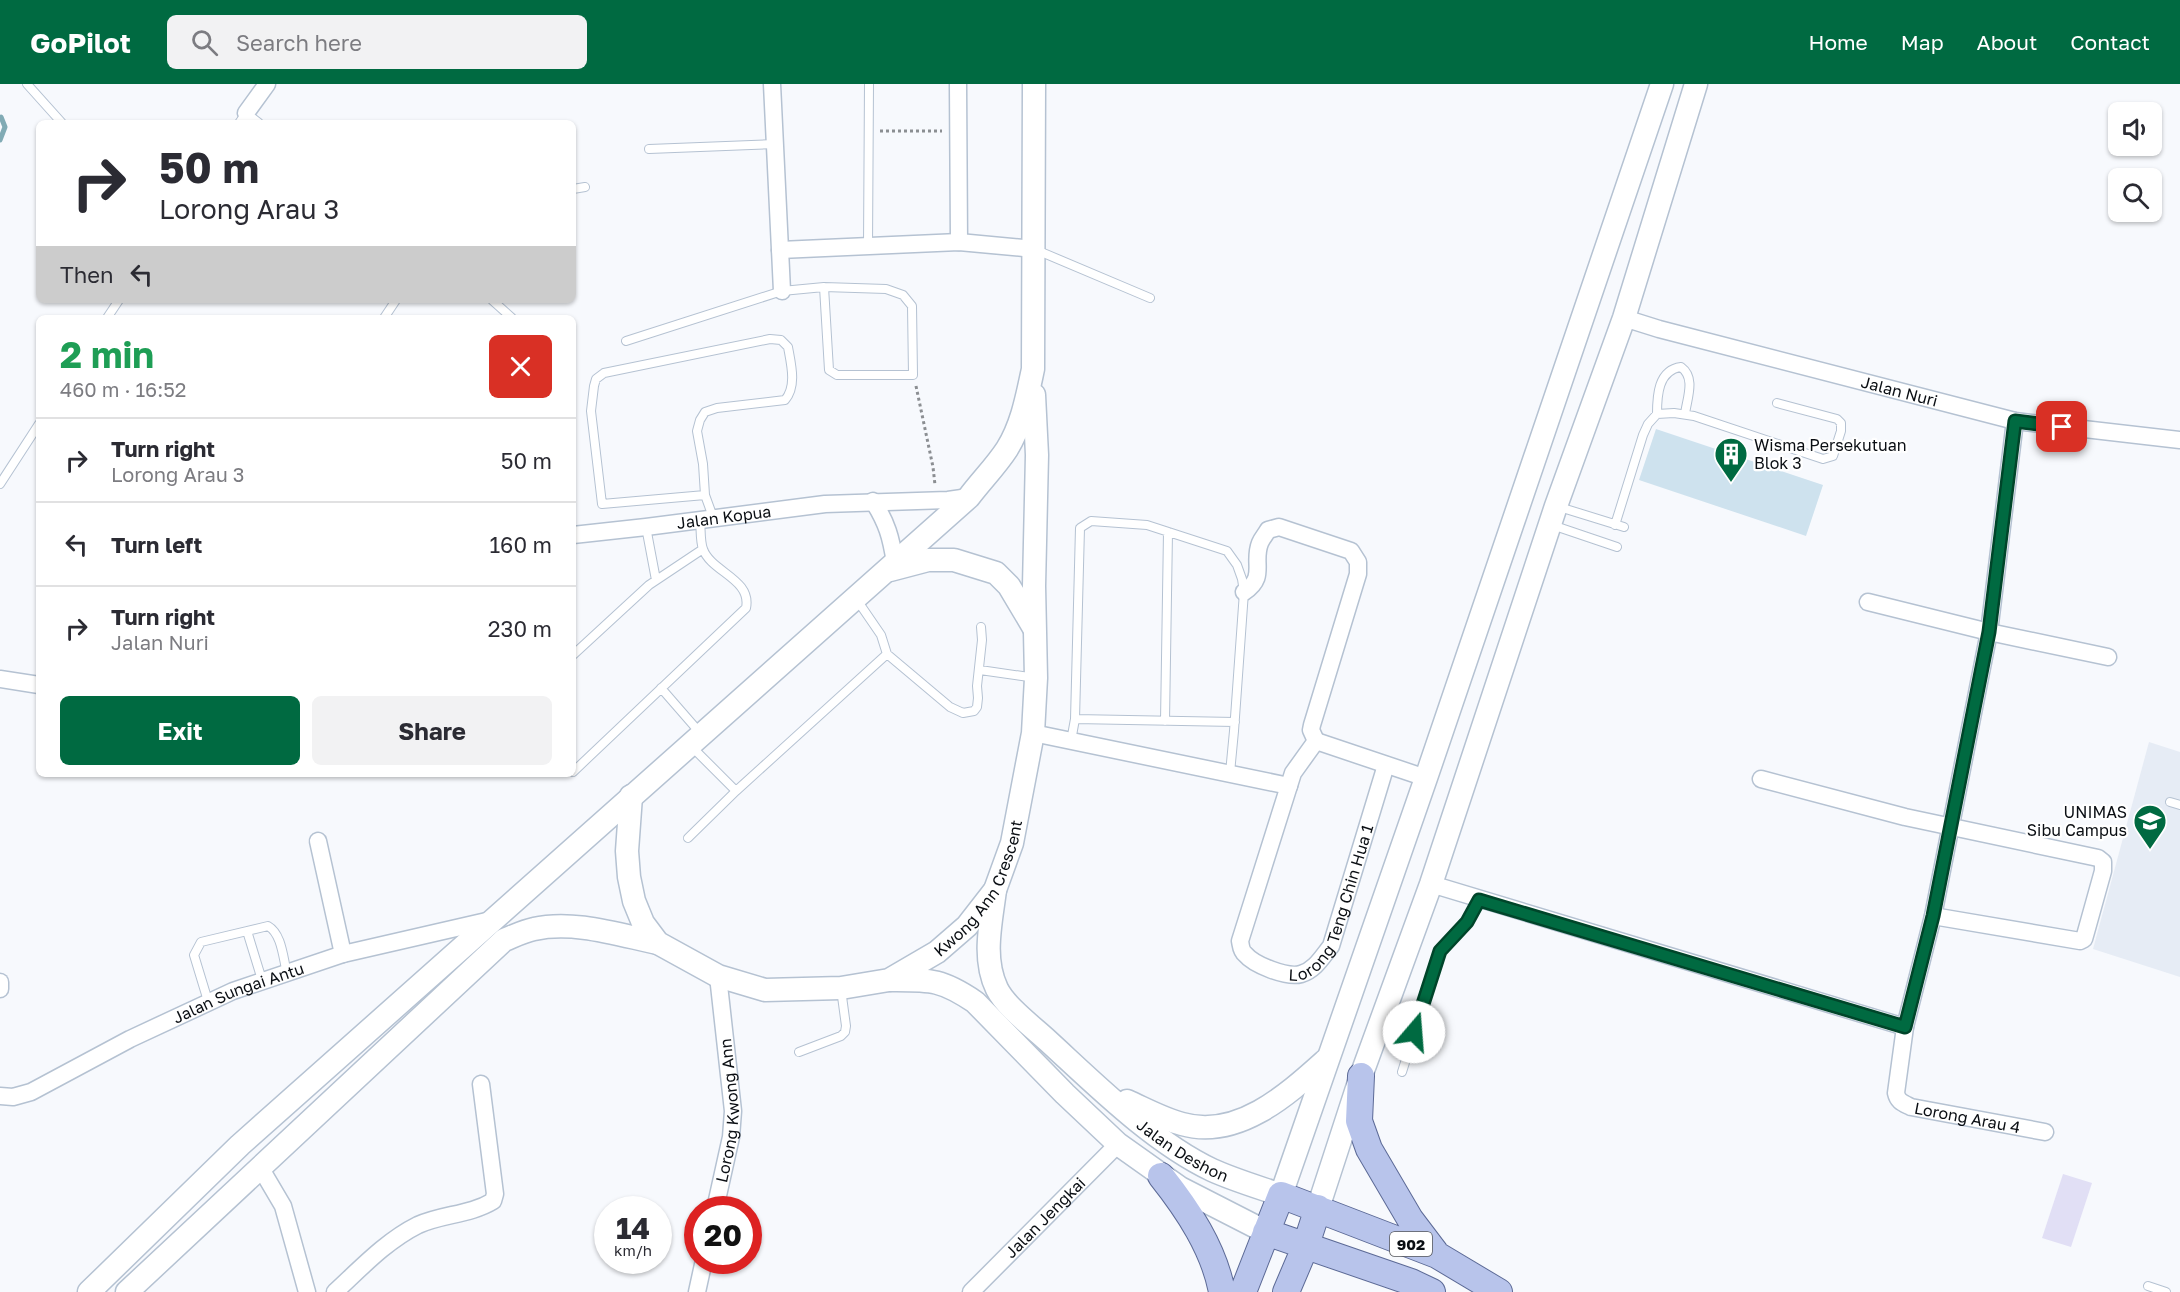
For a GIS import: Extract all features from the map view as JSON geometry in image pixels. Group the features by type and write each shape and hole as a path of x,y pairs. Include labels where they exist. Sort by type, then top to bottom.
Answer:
{"main road":[{"path":"89,1292 240,1145 969,497 1008,448 1024,410 1033,369 1034,84"},
{"path":"1243,1292 1281,1195 1426,778 1662,84"},
{"path":"1286,1292 1306,1245 1361,1076 1431,884 1553,515 1624,318 1696,84"},
{"name":"Kwong Ann Crescent","path":"632,796 627,851 629,877 634,901 643,923 658,943 718,976 765,990 841,988 889,980 944,946 967,926 995,890 1012,843 1033,733 1036,678 1034,586 1037,455 1033,369"},
{"path":"889,568 928,560 954,560 996,573 1008,586 1036,631"},
{"name":"Jalan Deshon","path":"995,890 988,944 989,965 998,990 1011,1006 1103,1091 1165,1141 1212,1170 1318,1208 1437,1255 1499,1292"},
{"path":"127,1292 504,940 533,929 556,926 658,943"},
{"name":"Jalan Deshon","path":"889,980 930,980 960,991 975,1002 1065,1094 1118,1144 1180,1188 1266,1232 1411,1282 1432,1292"},
{"path":"1103,1091 1182,1124 1206,1128 1234,1123 1257,1114 1327,1059"},
{"path":"1361,1076 1359,1121 1369,1149 1410,1219 1437,1255"},
{"path":"1161,1176 1194,1222 1218,1273 1222,1292"}],"street":[{"path":"248,120 267,84"},
{"path":"772,84 782,291"},
{"path":"958,84 959,242"},
{"path":"780,250 959,242 1034,249"},
{"name":"Jalan Nuri","path":"1624,318 2015,421 2180,440"},
{"path":"1431,884 1905,1027 1933,916 1952,827 1989,632 2015,421"},
{"name":"Jalan Kopua","path":"576,535 825,504 969,497"},
{"path":"873,501 885,520 892,538 889,568"},
{"path":"1244,592 1252,586 1258,576 1259,544 1268,530 1279,527 1351,551 1358,562 1358,574 1311,730 1316,741 1426,778"},
{"path":"1868,602 1989,632 2108,657"},
{"path":"0,679 36,685"},
{"path":"1033,733 1289,786"},
{"name":"Lorong Teng Chin Hua 1","path":"1316,741 1293,773 1240,942 1242,952 1255,963 1291,975 1302,974 1317,965 1330,946 1386,765"},
{"path":"1761,779 1952,827 2098,858 2103,862 2103,871 2084,939 2080,941 1933,916"},
{"path":"318,841 343,954"},
{"name":"Jalan Sungai Antu","path":"0,1096 31,1092 208,1001 262,980 343,954 491,920"},
{"name":"Lorong Kwong Ann","path":"718,976 733,1112 731,1137 718,1196"},
{"path":"0,982 0,989"},
{"name":"Lorong Arau 4","path":"1905,1027 1896,1093 1900,1102 1911,1107 2045,1132"},
{"path":"335,1292 387,1245 419,1225 477,1210 493,1201 495,1194 481,1084"},
{"name":"Jalan Jengkai","path":"971,1292 1118,1144"},
{"path":"260,1167 283,1206 306,1292"},
{"path":"697,1292 701,1274"}],"lane":[{"path":"27,84 59,120"},
{"path":"868,246 869,84"},
{"path":"649,149 775,144"},
{"path":"576,188 585,187"},
{"path":"1034,249 1150,298"},
{"path":"626,341 782,291 824,287 886,290 903,296 912,306 914,375 837,375 829,370 824,287"},
{"path":"495,303 509,315"},
{"path":"576,768 746,608 747,598 741,587 707,556 703,549 706,519 705,495 703,464 697,431 705,412 717,408 785,400 791,393 792,376 788,346 781,340 770,339 604,373 596,380 591,411 602,504 705,495"},
{"path":"1553,515 1619,526 1643,435 1648,424 1657,414 1657,398 1665,375 1672,368 1681,367 1690,379 1684,414"},
{"path":"1657,414 1684,414 1823,459 1833,456 1841,423 1837,419 1777,403"},
{"path":"0,484 36,429"},
{"path":"1553,515 1617,547"},
{"path":"1071,741 1075,719 1080,528 1090,520 1148,525 1227,551 1238,565 1244,592 1230,773"},
{"path":"646,527 656,580"},
{"path":"1165,721 1168,532"},
{"path":"576,653 656,580 703,549"},
{"path":"855,598 881,635 887,654 950,707 963,713 974,711 977,707 981,627"},
{"path":"688,838 736,791 887,654"},
{"path":"980,670 1036,678"},
{"path":"661,688 695,739 736,791"},
{"path":"1075,719 1235,722"},
{"path":"2170,802 2180,805"},
{"path":"1402,1072 1440,951 1467,922 1479,900"},
{"path":"208,1001 194,955 201,942 268,926 274,930 287,973"},
{"path":"247,931 262,980"},
{"path":"799,1052 841,1036 845,1032 841,988"},
{"path":"2148,1286 2166,1292"}],"path":[{"path":"869,131 958,131"},
{"path":"914,375 933,467 936,500"}],"shaded area":[{"name":"UNIMAS Sibu Campus","path":"2149,742 2180,752 2180,977 2093,949"},
{"path":"2063,1174 2092,1183 2071,1247 2042,1238"}],"building":[{"name":"Wisma Persekutuan Blok 3","path":"1656,429 1823,485 1806,536 1639,480"}],"waterway":[{"path":"0,140 5,127 1,117"}],"place":[{"name":"Wisma Persekutuan Blok 3","path":"1731,483"},
{"name":"UNIMAS Sibu Campus","path":"2150,850"}],"route":[{"path":"1414,1032 1440,951 1467,922 1479,900 1905,1027 1933,916 1952,827 1989,632 2015,421 2062,427"}]}
